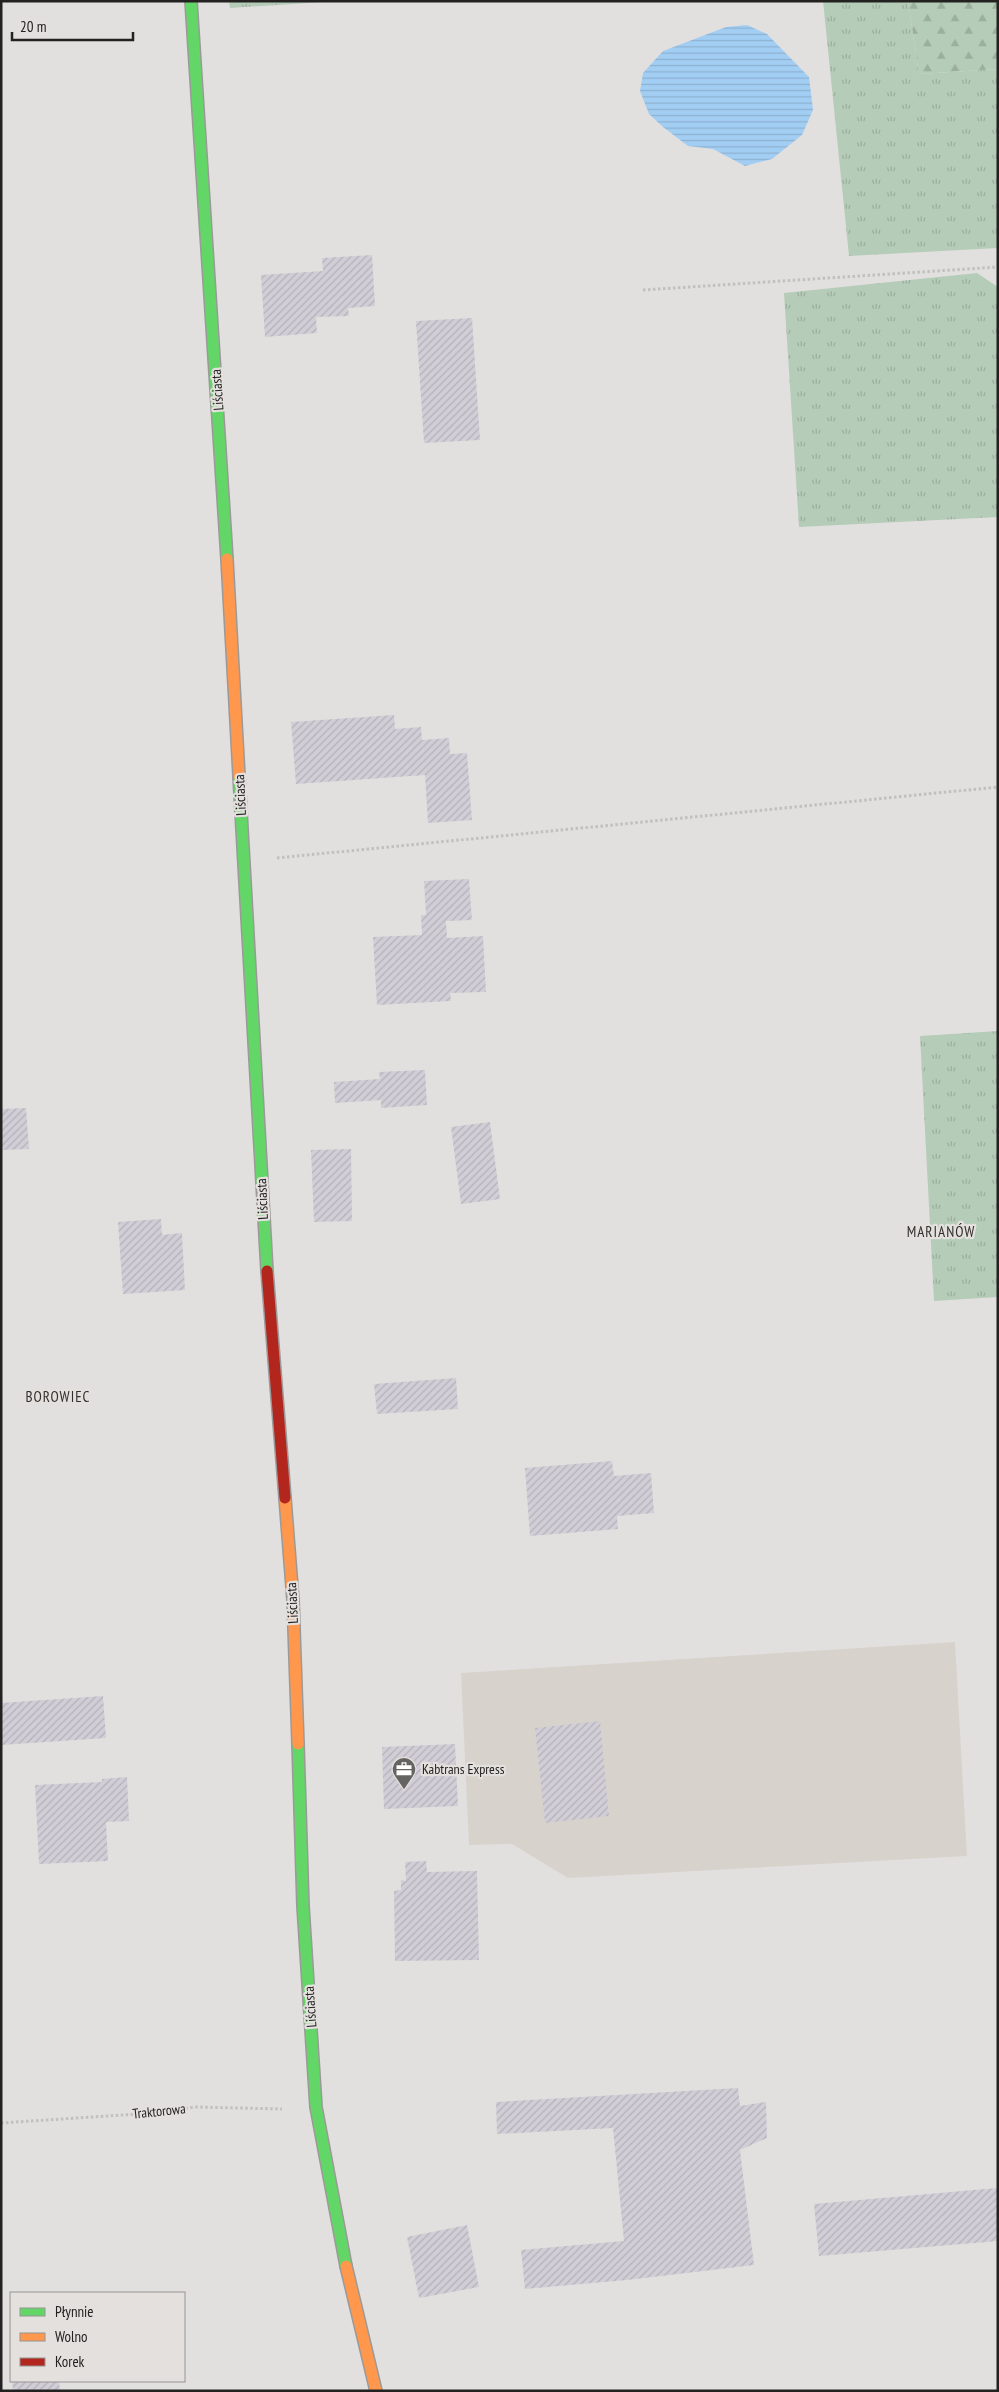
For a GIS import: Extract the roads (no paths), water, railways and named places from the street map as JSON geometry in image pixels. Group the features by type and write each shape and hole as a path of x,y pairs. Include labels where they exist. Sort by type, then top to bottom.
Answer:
{"street":[{"name":"Liściasta","path":"191,1 228,571 262,1210 293,1600 303,1906 316,2107 338,2238 376,2391"}],"water":[{"path":"747,25 767,34 809,77 813,110 802,135 772,159 745,166 713,149 688,146 649,114 640,91 643,73 663,51 726,27"}],"place":[{"name":"Kabtrans Express","path":"404,1790"}],"district":[{"name":"MARIANÓW","path":"941,1232"},
{"name":"BOROWIEC","path":"58,1397"}]}
